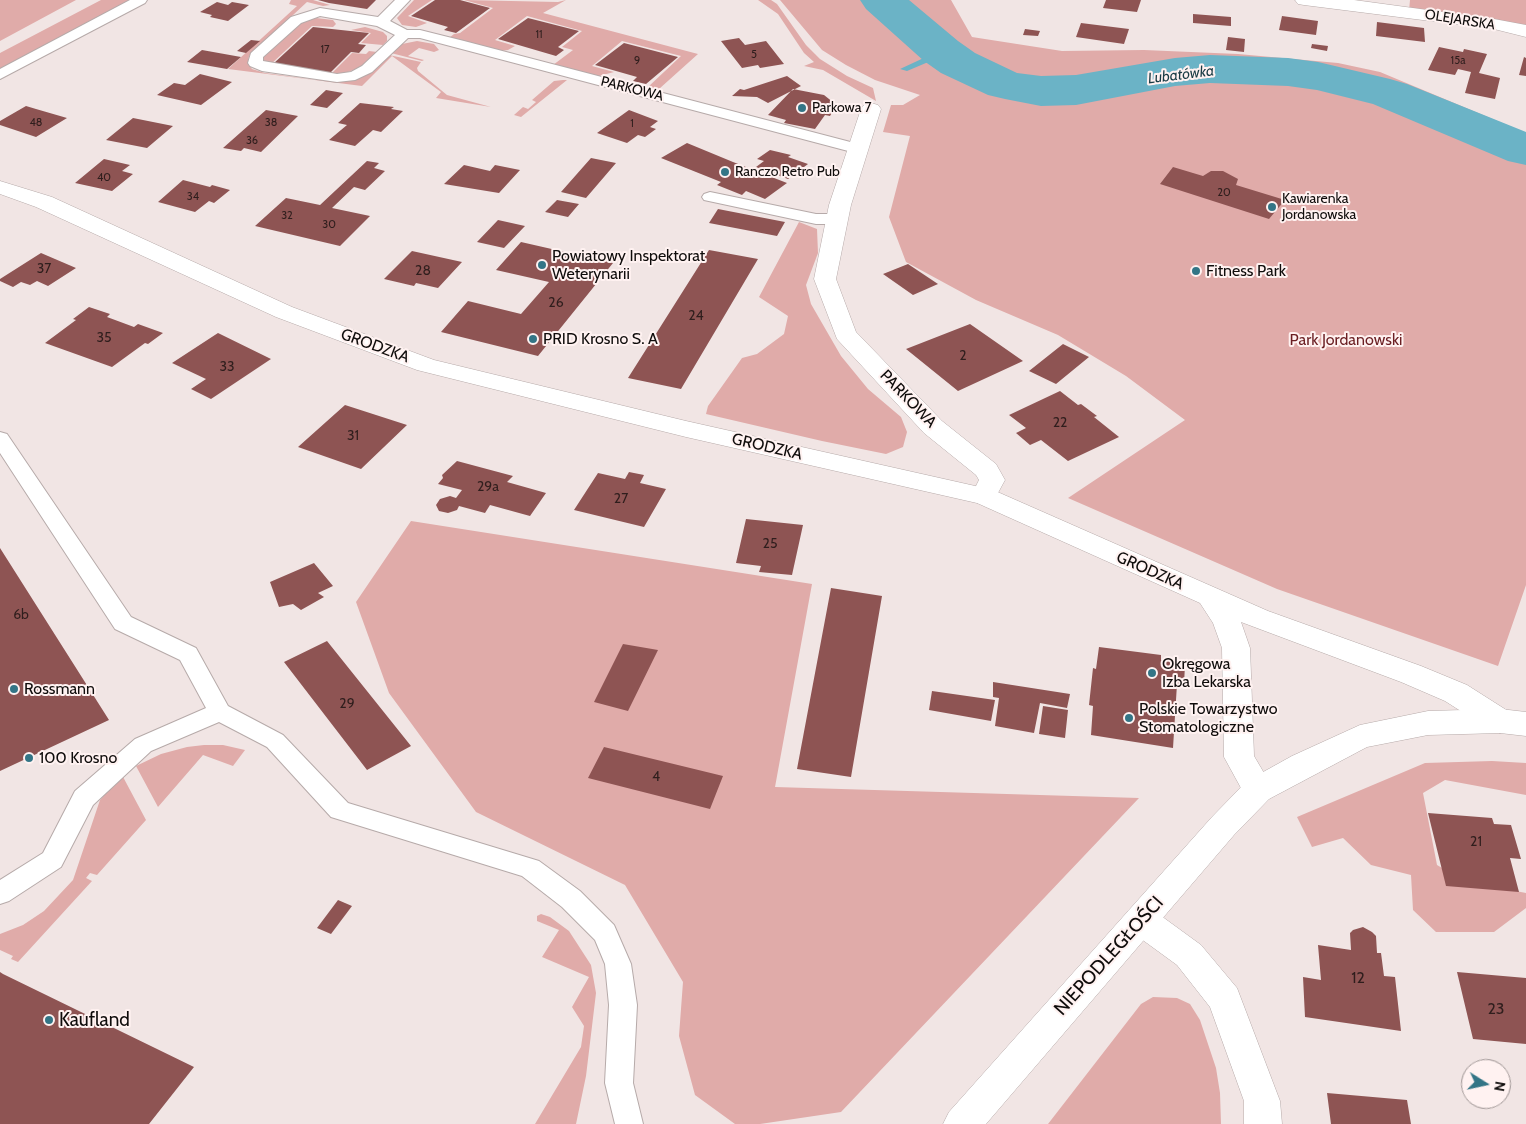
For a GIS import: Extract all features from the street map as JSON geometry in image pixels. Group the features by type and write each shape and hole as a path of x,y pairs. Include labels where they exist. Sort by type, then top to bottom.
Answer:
{"street":[{"name":"OLEJARSKA","path":"1304,0 1494,24 1526,32"},
{"name":"PARKOWA","path":"871,110 856,147 840,205 825,279 845,334 933,427 987,470 992,480 984,496"},
{"name":"GRODZKA","path":"0,187 52,205 284,312 426,365 686,429 984,496 1211,599 1411,674 1456,693 1513,723"},
{"path":"1211,599 1226,621 1236,648 1238,757 1258,790"},
{"name":"NIEPODLEGŁOŚCI","path":"962,1124 1223,826 1258,790 1360,737 1428,723 1513,723"},
{"path":"1141,920 1189,955 1225,999 1262,1101 1263,1124"}],"lane":[{"path":"0,75 140,0"},
{"path":"381,22 403,0"},
{"name":"PARKOWA","path":"404,34 384,50 367,69 355,76 338,78 262,67 255,63 256,56 296,20 320,12 381,22 404,34 420,34 856,147"},
{"path":"710,197 816,219 837,219"},
{"path":"0,438 123,623 188,654 220,712 275,742 340,810 530,868 571,899 605,933 618,964 624,1005 619,1083 629,1124"},
{"path":"0,893 52,860 84,798 143,745 220,712"}],"green space":[{"path":"0,0 76,0 0,41"},
{"path":"101,0 131,0 0,71 0,53"},
{"path":"291,0 313,0 330,5 323,6 307,2 249,56 248,63 252,69 265,73 316,80 346,81 371,73 389,55 421,62 417,68 418,71 447,95 491,107 436,98 441,92 392,56 362,86 228,69 297,6 289,4"},
{"path":"414,0 432,0 408,16 427,23 416,27 402,25 397,18"},
{"path":"464,0 558,2 566,0 543,13 698,54 659,89 648,87 681,56 622,41 592,66 614,72 599,76 553,65 573,50 562,47 582,31 527,16 495,40 515,46 508,50 500,51 449,38 454,34 460,33 493,8"},
{"path":"758,0 771,0 777,4 806,45 820,59 847,76 873,88 876,101 823,70 804,66 814,62 804,53 778,14"},
{"name":"Park Jordanowski","path":"780,0 951,0 972,37 1062,51 1144,50 1238,54 1338,63 1380,72 1526,133 1526,585 1498,666 1277,589 1068,498 1185,420 1126,376 1058,335 976,300 906,262 889,217 910,136 883,132 891,105 903,105 920,95 875,80 822,50"},
{"path":"1410,0 1526,0 1526,31 1409,11"},
{"path":"316,18 333,20 336,24 333,27 312,26 270,65 264,62 264,57 300,23"},
{"path":"365,27 383,32 387,36 387,41 383,45 361,43 371,33 351,30"},
{"path":"417,41 434,44 439,50 434,52 419,48 408,56 424,60 422,61 391,53 402,44"},
{"path":"369,51 377,52 362,67 345,73 331,74 352,53 366,54"},
{"path":"567,80 521,117 514,115 523,107 528,109 536,102 532,100 554,81"},
{"path":"799,222 817,229 818,253 806,285 811,304 841,356 868,389 901,417 907,432 903,447 886,454 706,414 708,406 742,358 757,354 784,334 788,316 759,297"},
{"path":"411,521 812,584 775,787 1139,798 841,1112 760,1124 735,1124 695,1095 679,1036 683,982 625,885 476,812 389,693 356,602"},
{"path":"223,745 245,750 233,766 203,755 158,807 136,766 161,754 187,747"},
{"path":"1492,761 1526,763 1526,795 1445,780 1423,793 1437,865 1464,881 1526,893 1526,908 1494,932 1436,932 1413,910 1411,875 1371,865 1343,838 1312,847 1297,817 1425,763"},
{"path":"122,775 146,820 97,875 90,873 86,878 92,881 18,962 11,959 13,956 0,950 0,934 23,925 44,911 73,880 100,800"},
{"path":"541,914 550,917 569,931 591,965 596,993 586,1076 576,1124 535,1124 581,1047 584,1026 572,1007 589,977 542,957 559,930 537,921 537,916"},
{"path":"1153,997 1177,998 1190,1004 1200,1020 1216,1068 1220,1093 1221,1124 1048,1124 1141,1004"}],"building":[{"path":"318,0 376,0 367,9"},
{"path":"435,0 460,0 490,8 456,33 444,30 448,27 411,16"},
{"path":"1106,0 1141,0 1137,12 1103,8"},
{"path":"217,2 228,5 232,2 249,5 228,21 210,17 212,15 200,12"},
{"path":"1193,14 1231,17 1231,26 1193,23"},
{"path":"1282,16 1318,21 1316,35 1279,30"},
{"path":"528,18 579,31 558,47 564,50 556,56 498,39"},
{"path":"1377,22 1424,28 1425,42 1376,36"},
{"path":"1081,23 1129,29 1124,44 1076,37"},
{"path":"313,27 369,33 358,44 366,45 359,53 351,52 329,74 273,64"},
{"path":"1025,29 1040,31 1038,36 1023,35"},
{"path":"1228,37 1245,39 1244,52 1226,50"},
{"path":"739,38 745,45 766,41 784,64 760,68 758,65 742,68 721,41"},
{"path":"251,40 260,41 246,53 237,51"},
{"path":"624,43 678,57 646,84 633,81 637,77 595,65"},
{"path":"1312,44 1328,46 1327,51 1311,48"},
{"path":"1439,47 1463,52 1464,49 1487,54 1479,73 1500,78 1495,99 1465,93 1471,72 1458,69 1455,75 1428,70"},
{"path":"202,50 241,57 227,69 187,62"},
{"path":"1524,57 1526,58 1526,76 1519,75"},
{"path":"200,74 232,82 201,105 157,95 174,83 185,85"},
{"path":"787,76 801,86 768,103 757,97 732,96 740,89 744,90"},
{"name":"Parkowa 7","path":"793,89 824,95 834,103 829,111 833,111 830,116 825,115 815,129 784,123 786,120 768,115"},
{"path":"326,90 343,93 327,108 310,105"},
{"path":"360,103 394,107 391,109 403,111 381,132 373,130 355,146 329,140 347,125 338,123"},
{"path":"26,106 67,118 36,137 0,125 0,121"},
{"path":"266,110 298,116 261,152 244,148 241,151 223,148"},
{"path":"629,110 658,121 650,127 656,129 645,137 638,135 627,143 597,133"},
{"path":"133,118 173,126 147,148 106,140"},
{"path":"687,143 787,183 765,199 746,191 742,195 717,185 721,182 661,158"},
{"path":"770,150 791,155 788,157 808,164 788,179 756,167 764,161 757,159"},
{"path":"591,158 616,163 586,198 561,192"},
{"path":"104,159 130,165 122,171 133,174 112,191 75,183"},
{"path":"367,161 379,163 374,168 385,171 365,190 354,187 332,208 370,216 340,246 255,226 286,198 320,205"},
{"path":"464,165 490,171 495,165 520,170 499,193 444,184"},
{"path":"1173,167 1203,176 1211,171 1223,171 1238,179 1236,185 1285,200 1269,219 1160,184"},
{"path":"183,180 230,190 214,203 209,201 195,212 158,202"},
{"path":"557,200 579,204 568,217 545,212"},
{"path":"718,209 785,222 777,236 709,223"},
{"path":"498,220 525,226 504,248 477,242"},
{"path":"521,242 613,263 538,356 441,332 468,301 521,314 549,282 496,270"},
{"path":"709,250 758,259 681,389 628,378"},
{"path":"412,251 462,262 438,288 416,283 414,286 384,279"},
{"path":"41,253 76,268 48,286 37,281 30,285 21,282 13,287 0,281 0,279"},
{"path":"908,264 938,284 913,295 883,274"},
{"path":"89,307 110,314 107,317 134,327 138,324 163,333 148,344 145,343 112,367 45,343 76,320 73,319"},
{"path":"970,324 1023,361 958,391 906,349"},
{"path":"218,333 271,359 211,399 191,389 206,379 172,363"},
{"path":"1063,344 1089,357 1056,384 1029,371"},
{"path":"1060,391 1078,405 1081,404 1097,416 1094,417 1119,437 1068,461 1041,440 1030,445 1016,433 1026,428 1009,415"},
{"path":"345,405 407,425 361,469 298,447"},
{"path":"457,461 513,476 507,482 546,493 530,516 490,505 485,513 459,506 457,510 448,513 439,511 436,505 440,499 450,496 456,498 462,490 438,484 443,478 442,475"},
{"path":"629,472 644,475 640,483 666,489 644,527 574,510 598,473 625,479"},
{"path":"746,519 803,525 792,575 759,572 761,566 736,563"},
{"path":"0,548 109,720 0,771"},
{"path":"314,563 333,586 318,593 324,597 301,610 293,604 279,607 270,582"},
{"path":"831,588 882,596 851,777 797,769"},
{"path":"327,641 411,746 367,770 284,662"},
{"path":"623,644 658,650 628,711 594,702"},
{"path":"1099,647 1161,655 1161,660 1185,664 1184,685 1177,684 1173,748 1091,735 1093,706 1089,705 1093,668 1096,669"},
{"path":"993,682 1070,694 1067,708 1040,703 1034,733 995,726 999,698 993,697"},
{"path":"932,691 995,700 991,721 929,710"},
{"path":"1043,706 1068,710 1065,738 1039,734"},
{"path":"604,747 723,776 710,809 588,778"},
{"path":"1428,813 1492,818 1494,824 1511,825 1521,859 1510,858 1519,892 1446,886"},
{"path":"338,900 352,906 331,934 317,928"},
{"path":"1363,927 1376,936 1377,953 1381,953 1384,976 1395,977 1401,1031 1305,1017 1303,977 1321,980 1318,945 1351,950 1350,933"},
{"name":"Kaufland","path":"0,972 194,1067 149,1124 0,1124"},
{"path":"1457,972 1526,978 1526,1044 1473,1039"},
{"path":"1327,1093 1407,1100 1411,1124 1331,1124"}],"waterway":[{"name":"Lubatówka","path":"882,0 941,51 958,63 1005,85 1041,91 1076,90 1175,72 1210,69 1288,72 1318,76 1390,94 1526,150"},
{"path":"904,69 931,58 946,55"}],"place":[{"name":"Parkowa 7","path":"802,108"},
{"name":"Ranczo Retro Pub","path":"725,172"},
{"name":"Kawiarenka Jordanowska","path":"1272,207"},
{"name":"Powiatowy Inspektorat Weterynarii","path":"542,265"},
{"name":"Fitness Park","path":"1196,271"},
{"name":"PRID Krosno S. A","path":"533,339"},
{"name":"Okręgowa Izba Lekarska","path":"1152,673"},
{"name":"Rossmann","path":"14,689"},
{"name":"Polskie Towarzystwo Stomatologiczne","path":"1129,718"},
{"name":"100 Krosno","path":"29,758"},
{"name":"Kaufland","path":"49,1020"}]}
